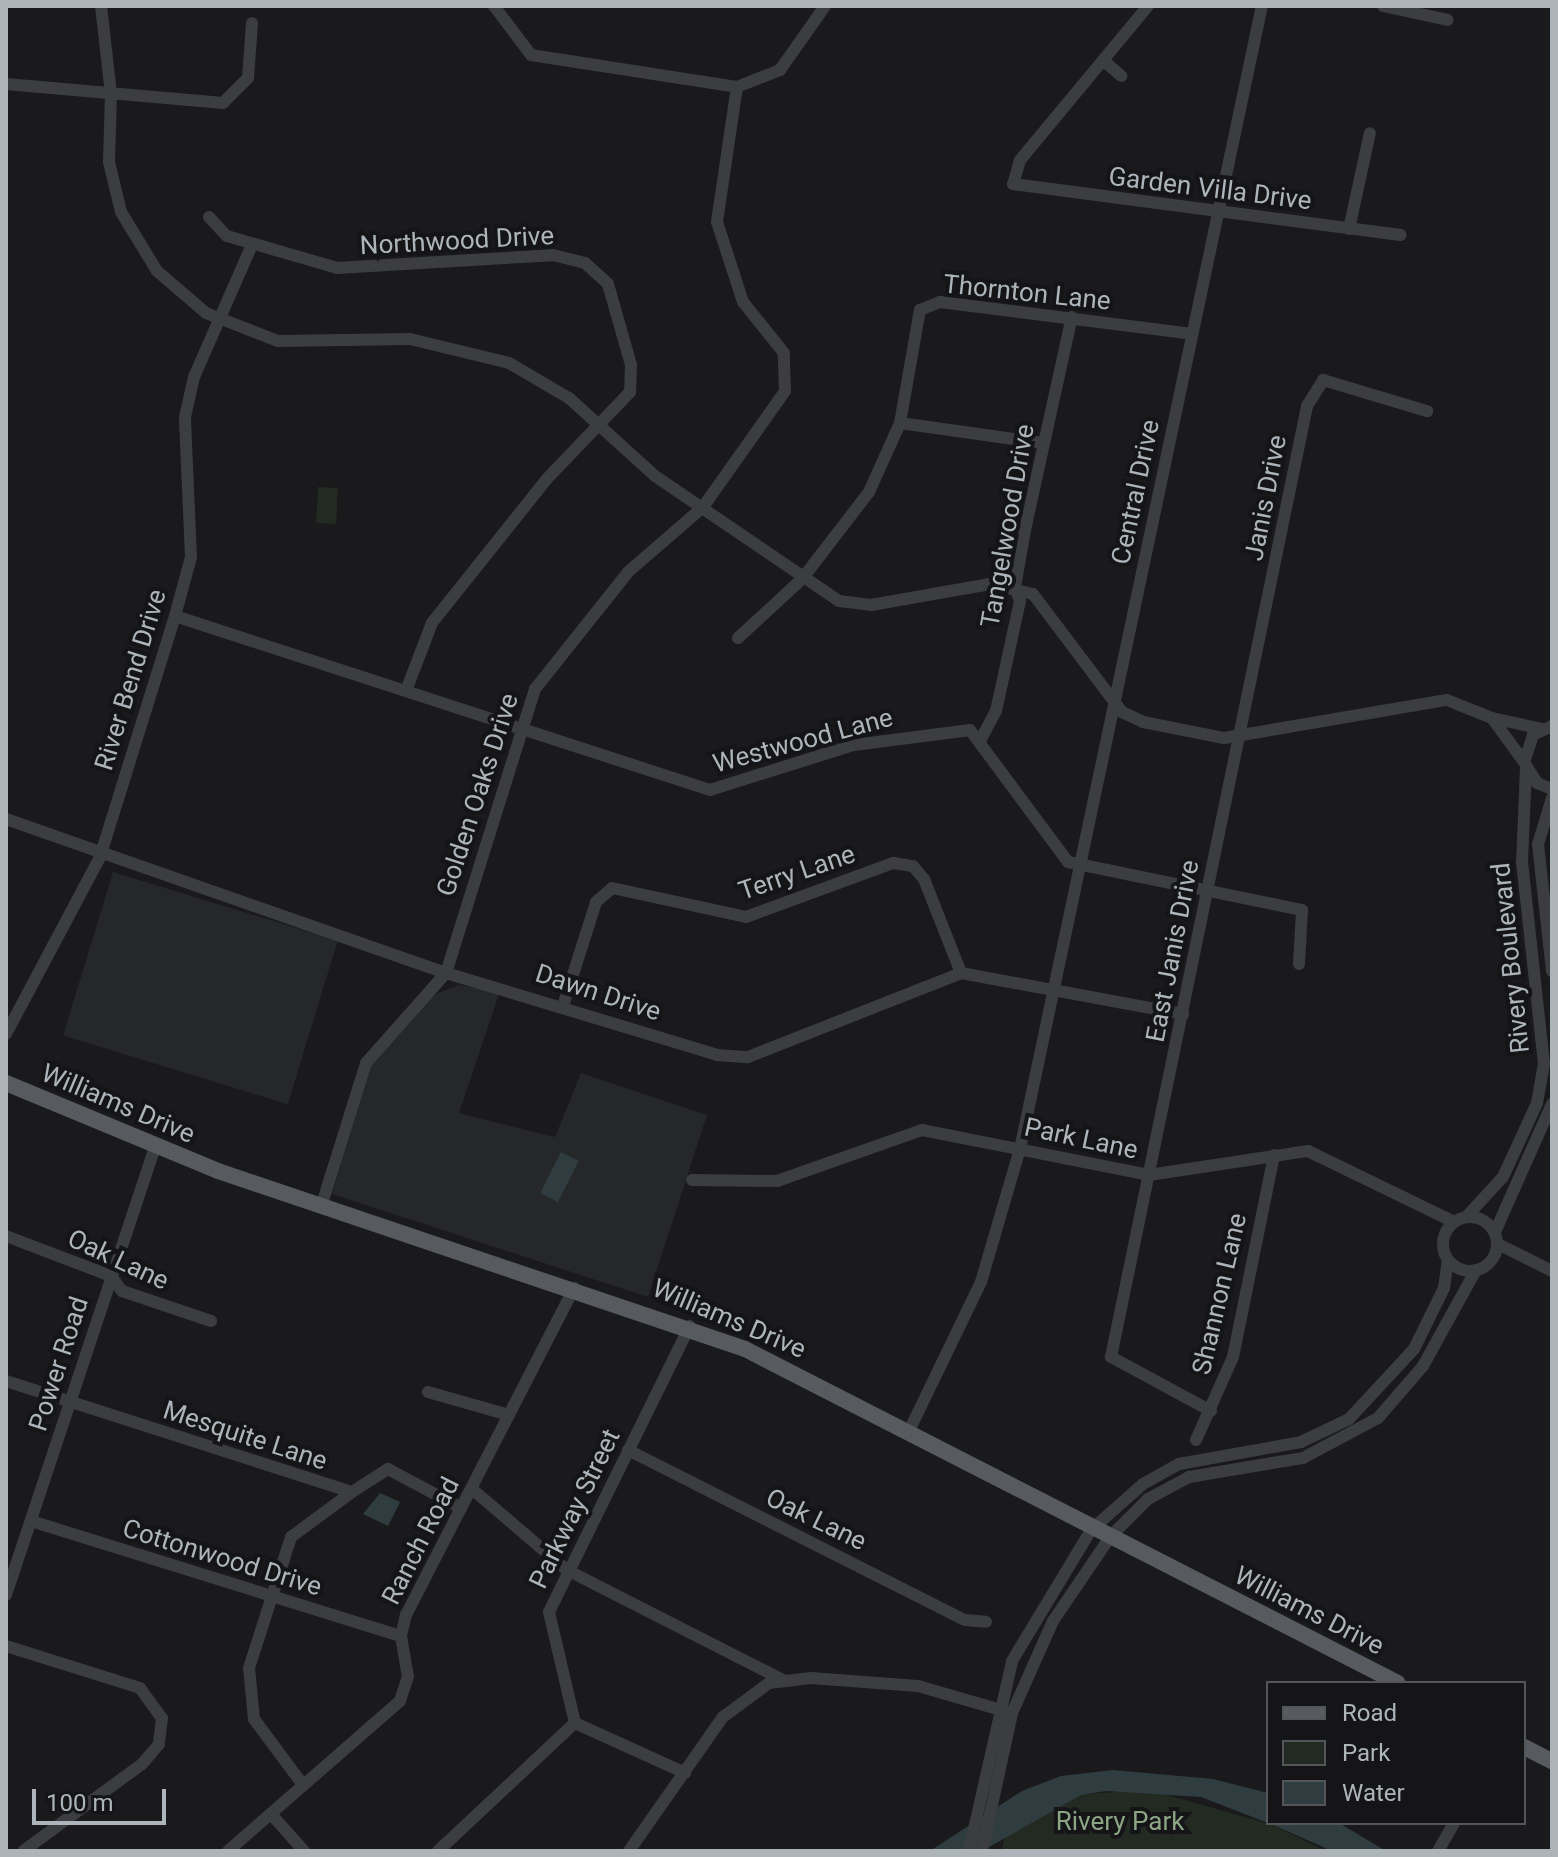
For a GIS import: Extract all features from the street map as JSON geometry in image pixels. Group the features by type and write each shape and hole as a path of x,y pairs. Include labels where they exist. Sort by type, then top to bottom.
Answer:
{"main road":[{"name":"Williams Drive","path":"6,1083 155,1147 321,1207 690,1326 908,1433 1091,1530 1394,1681"},
{"path":"1526,1748 1552,1761"}],"street":[{"path":"101,6 111,94 109,166 130,232 171,287 222,322 294,343 410,339 468,349 540,379 603,426 649,471 802,579 839,601 871,605 990,584 1015,587 1048,605 1114,702 1143,722 1242,736 1425,700 1455,702 1492,718 1546,727"},
{"path":"494,6 531,55 737,87 780,70 825,6"},
{"path":"1121,76 1104,61 1148,6"},
{"name":"Central Drive","path":"908,1433 981,1282 1020,1149 1262,6"},
{"path":"1391,7 1448,20"},
{"path":"6,84 216,105 236,96 248,78 252,23"},
{"name":"Garden Villa Drive","path":"1104,61 1020,160 1013,184 1401,235"},
{"name":"Golden Oaks Drive","path":"321,1207 366,1063 446,973 523,724 546,673 628,572 703,507 777,409 788,373 778,345 743,302 717,222 737,87"},
{"path":"1349,229 1370,133"},
{"name":"Northwood Drive","path":"209,217 227,236 344,269 535,254 585,263 608,284 633,376 623,406 546,480 432,623 407,688"},
{"name":"River Bend Drive","path":"6,1034 100,857 191,557 185,417 194,377 222,322 252,245"},
{"name":"Thornton Lane","path":"738,638 802,579 869,492 900,423 920,310 940,302 1192,334"},
{"name":"Tangelwood Drive","path":"981,739 996,711 1020,601 1015,587 1072,317"},
{"name":"Janis Drive","path":"1242,736 1312,387 1333,380 1427,411"},
{"path":"900,423 1043,443"},
{"name":"Westwood Lane","path":"175,616 523,724 710,790 893,737 959,729 981,739"},
{"path":"1525,766 1528,743 1546,727 1552,712"},
{"path":"1492,718 1525,766 1552,789"},
{"name":"East Janis Drive","path":"1211,1411 1111,1357 1206,890 1242,736"},
{"path":"981,739 1059,853 1079,864 1302,910 1299,964"},
{"name":"Rivery Boulevard","path":"1467,1216 1503,1177 1537,1103 1546,997 1526,896 1525,766"},
{"name":"Rivery Boulevard","path":"1552,798 1539,834 1541,893 1552,971"},
{"name":"Dawn Drive","path":"6,819 100,857 446,973 564,1003 739,1058 961,973"},
{"name":"Terry Lane","path":"564,1003 596,902 612,888 746,917 893,863 913,866 924,879 961,973"},
{"path":"1526,896 1541,893"},
{"path":"961,973 1183,1014"},
{"path":"982,1851 1012,1713 1053,1621 1110,1537 1148,1499 1189,1477 1303,1458 1378,1418 1423,1366 1476,1270 1489,1263 1496,1238 1552,1104 1537,1103"},
{"name":"Park Lane","path":"692,1180 777,1181 922,1130 1149,1175 1274,1155 1325,1156 1454,1222"},
{"name":"Power Road","path":"6,1595 155,1147"},
{"name":"Shannon Lane","path":"1196,1440 1233,1357 1274,1155"},
{"path":"969,1851 996,1709 1023,1640 1091,1530 1143,1484 1179,1464 1301,1442 1349,1419 1414,1349 1444,1288 1448,1261 1443,1241 1454,1222 1467,1216 1496,1238 1552,1271"},
{"name":"Oak Lane","path":"6,1236 111,1276 122,1291 211,1321"},
{"path":"1448,1261 1476,1270"},
{"name":"Ranch Road","path":"228,1851 400,1701 408,1677 401,1636 461,1508 574,1288"},
{"name":"Parkway Street","path":"575,1723 549,1625 567,1570 690,1326"},
{"name":"Mesquite Lane","path":"6,1381 352,1492 388,1469 461,1508"},
{"path":"428,1392 509,1415"},
{"name":"Oak Lane","path":"628,1450 965,1620 986,1622"},
{"path":"472,1489 567,1570 783,1680 918,1686 1012,1713"},
{"path":"303,1785 252,1710 249,1668 291,1537 352,1492"},
{"name":"Cottonwood Drive","path":"31,1521 401,1636"},
{"path":"6,1646 140,1688 162,1718 159,1744 142,1764 23,1851"},
{"path":"629,1851 739,1700 783,1680"},
{"path":"438,1851 575,1723 685,1773"},
{"path":"271,1814 304,1851"},
{"path":"1438,1851 1453,1825"}],"shaded area":[{"path":"113,872 338,941 288,1104 63,1036"},
{"path":"458,985 500,991 459,1113 555,1137 581,1073 707,1115 648,1297 332,1194 373,1061 434,995"}],"green space":[{"path":"318,487 338,488 336,524 316,523"},
{"name":"Rivery Park","path":"1150,1790 1273,1825 1326,1851 1002,1851 1004,1839 1068,1795"}],"water":[{"path":"561,1152 579,1161 558,1202 540,1193"},
{"path":"380,1493 400,1502 388,1526 363,1514"},
{"path":"1113,1770 1213,1779 1266,1792 1266,1822 1201,1797 1106,1791 1081,1795 982,1851 930,1851 1022,1791 1061,1776"},
{"path":"1274,1825 1342,1825 1386,1851 1332,1851"}]}
